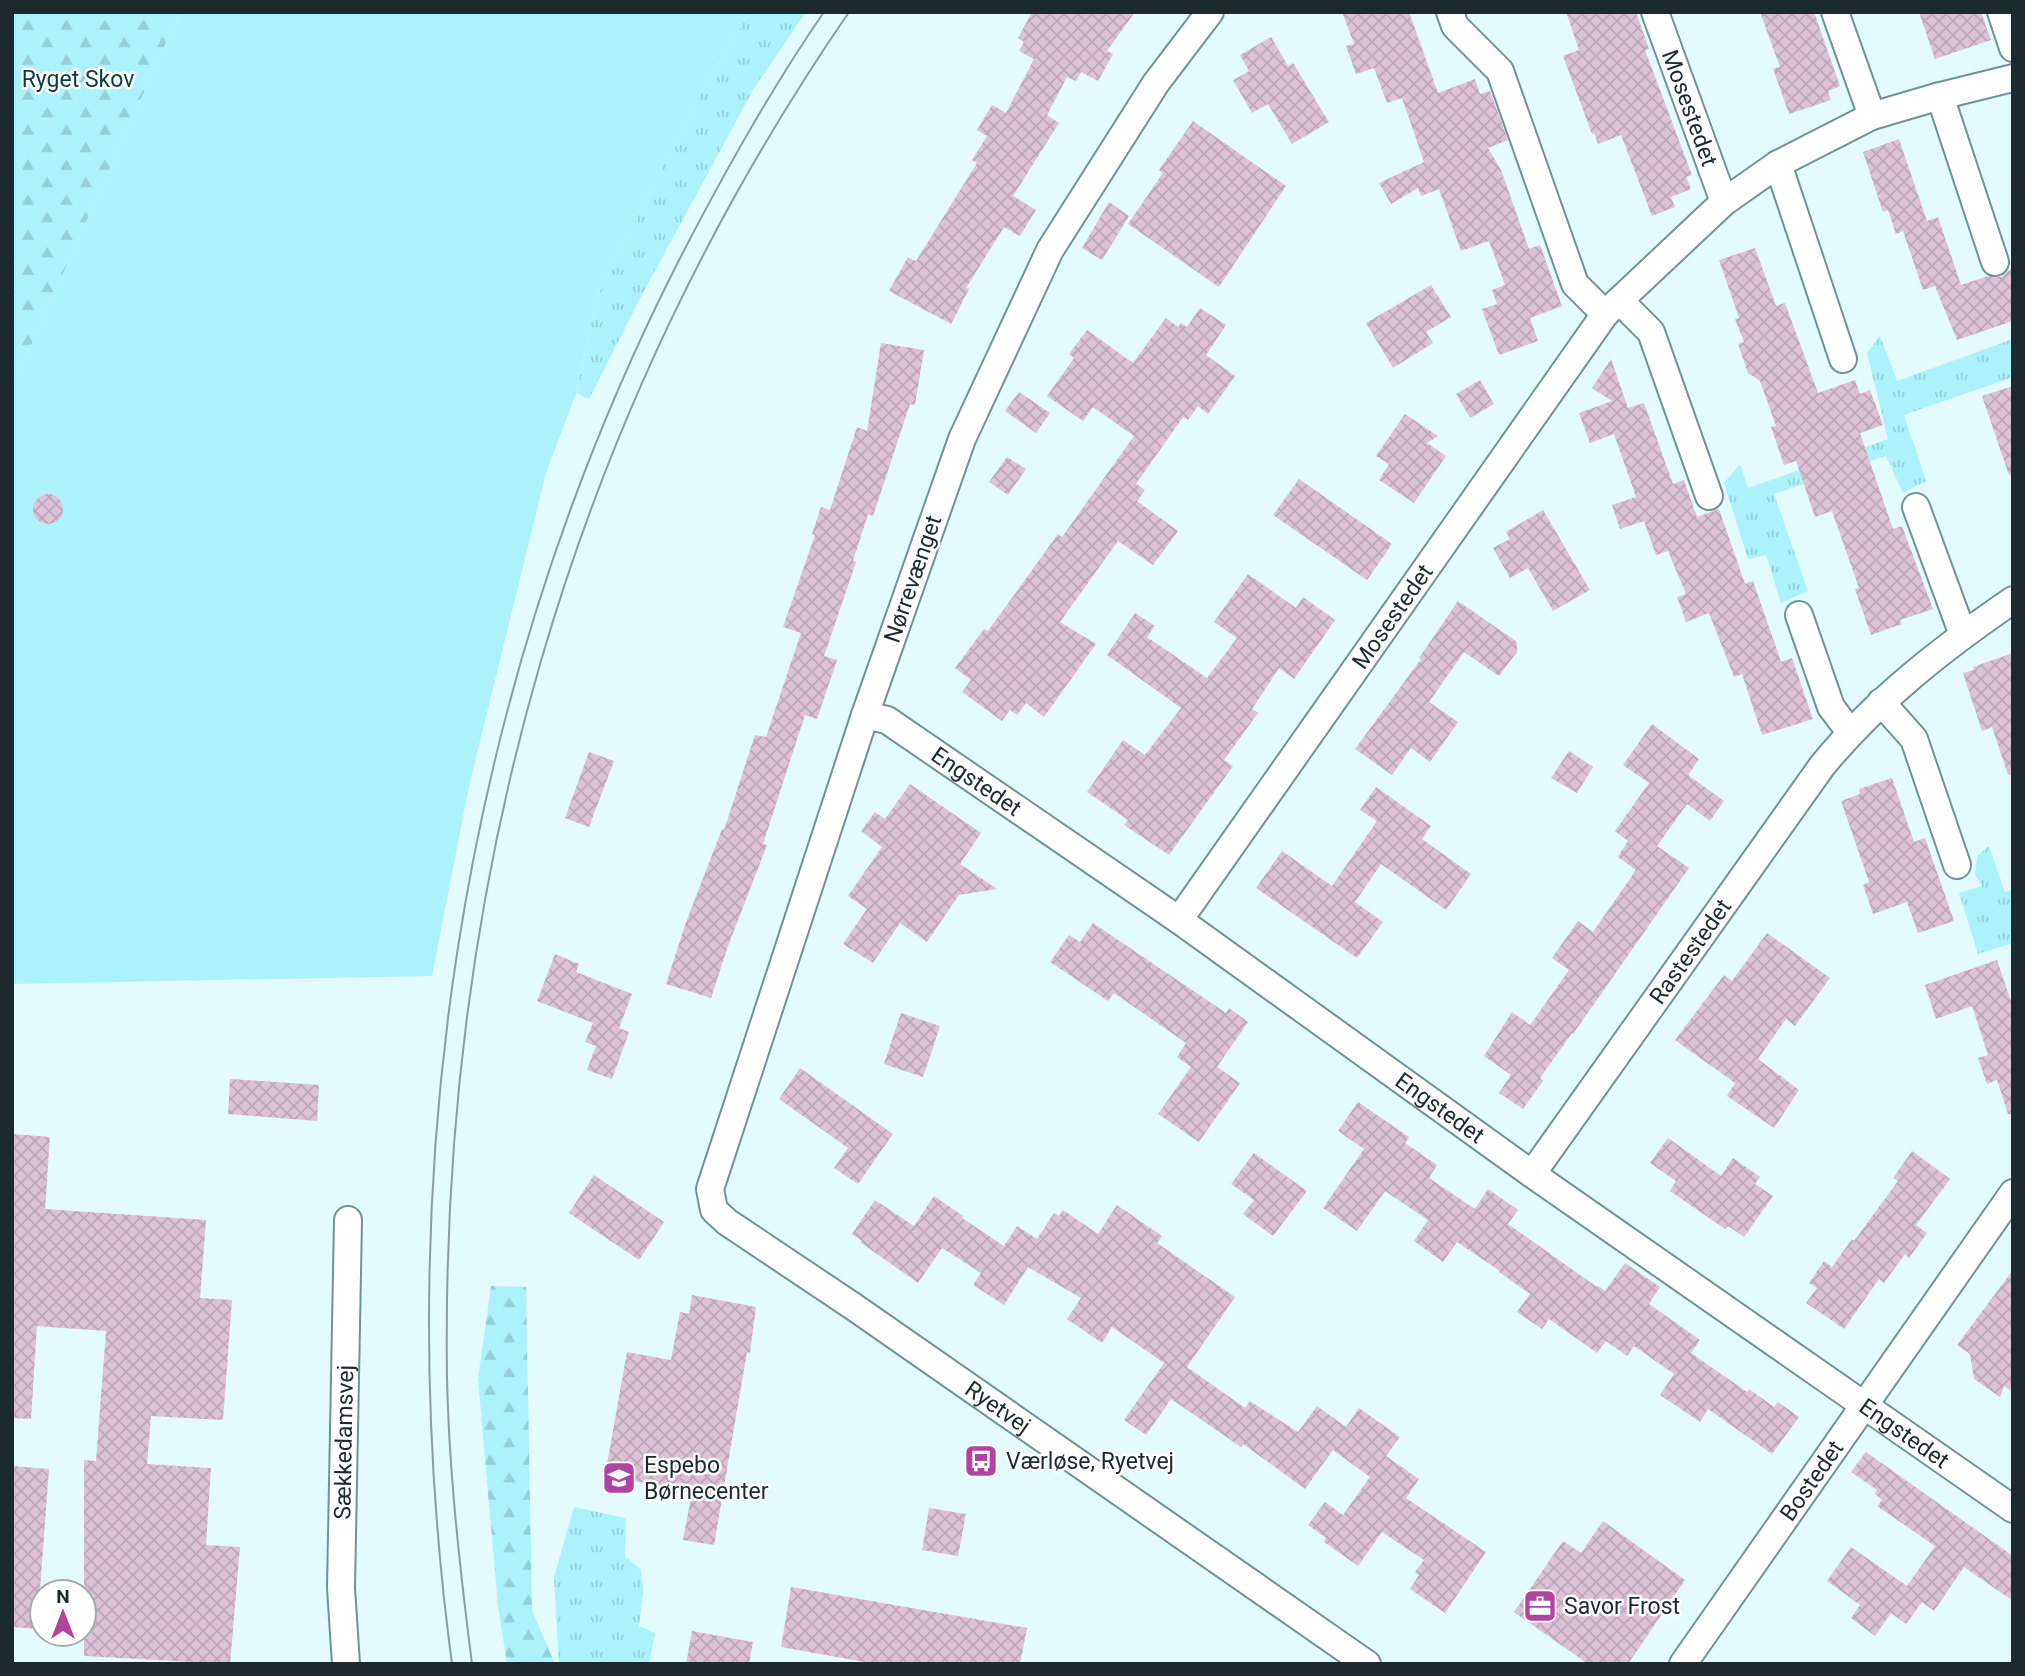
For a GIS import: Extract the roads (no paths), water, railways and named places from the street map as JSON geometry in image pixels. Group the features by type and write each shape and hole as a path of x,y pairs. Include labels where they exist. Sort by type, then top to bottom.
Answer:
{"street":[{"name":"Nørrevænget","path":"710,1189 865,715 962,439 1050,250 1156,83 1210,12"},
{"path":"1450,12 1455,26 1500,71 1575,284 1651,332 1709,496"},
{"name":"Mosestedet","path":"1655,12 1724,202"},
{"path":"1835,12 1872,116"},
{"path":"2001,12 2013,48"},
{"name":"Mosestedet","path":"1180,920 1613,308 1724,202 1778,164 1872,116 2013,78"},
{"path":"1940,96 1995,262"},
{"path":"1778,164 1843,359"},
{"path":"1916,507 1963,635"},
{"name":"Rastestedet","path":"1532,1174 1822,766 1850,732 1881,702 1963,635 2013,600"},
{"path":"1799,615 1831,707 1850,732"},
{"path":"1881,702 1914,739 1957,865"},
{"name":"Engstedet","path":"865,715 887,720 1180,920 1532,1174 2013,1509"},
{"name":"Ryetvej","path":"710,1189 714,1210 727,1222 854,1307 1367,1664"},
{"name":"Bostedet","path":"1683,1664 2013,1193"},
{"name":"Sækkedamsvej","path":"346,1664 341,1588 348,1220"}],"tram line":[{"path":"452,1664 434,1484 429,1305 437,1126 458,949 492,774 539,601 600,433 675,268 709,202 764,105 824,12"},
{"path":"472,1664 456,1521 448,1413 451,1194 467,1014 497,836 540,663 597,493 667,328 751,168 849,12"}],"place":[{"name":"Værløse, Ryetvej","path":"981,1461"},
{"name":"Espebo Børnecenter","path":"619,1478"},
{"name":"Savor Frost","path":"1540,1606"}],"park label":[{"name":"Ryget Skov","path":"78,79"}]}
